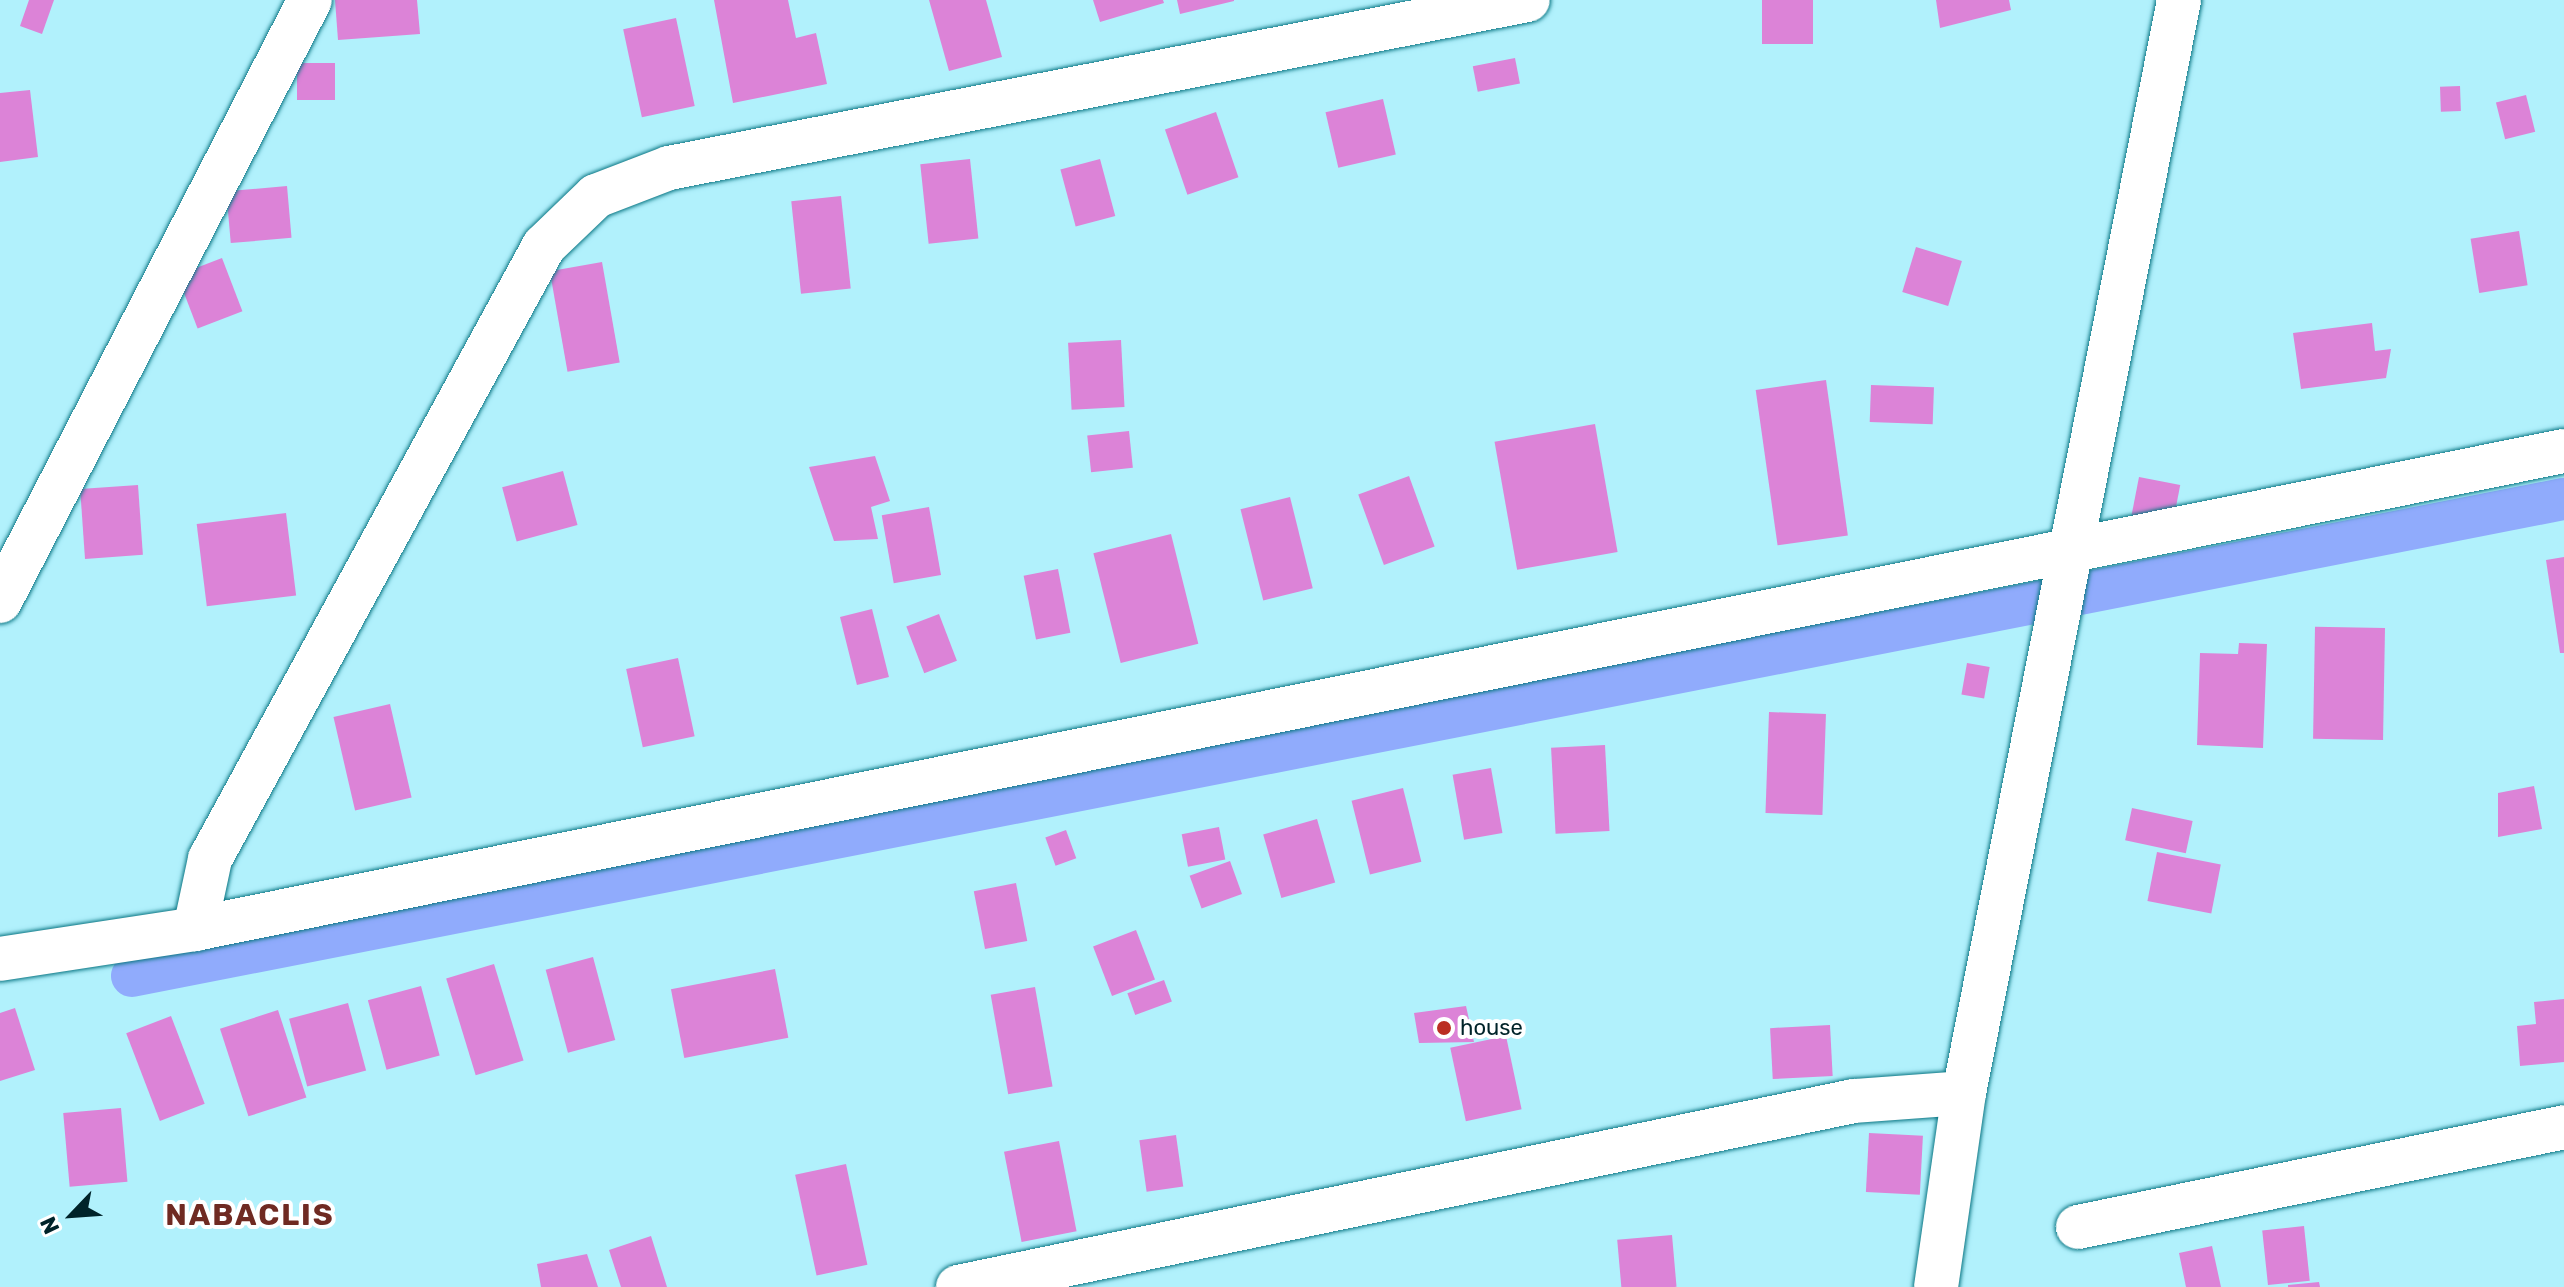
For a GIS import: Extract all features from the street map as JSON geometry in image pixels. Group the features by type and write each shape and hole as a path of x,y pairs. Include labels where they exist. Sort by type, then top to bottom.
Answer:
{"street":[{"path":"0,601 310,0"},
{"path":"195,929 210,859 536,259 596,196 669,168 1528,0"},
{"path":"1936,1287 1964,1093 2179,0"},
{"path":"0,959 195,929 2564,451"},
{"path":"958,1287 1854,1101 1964,1093"},
{"path":"2078,1227 2564,1127"}],"building":[{"path":"29,0 54,0 42,34 20,26"},
{"path":"335,0 417,0 420,34 338,40"},
{"path":"714,0 788,0 796,38 816,33 827,84 733,103"},
{"path":"929,0 986,0 1002,57 949,71"},
{"path":"1093,0 1163,0 1164,3 1100,22"},
{"path":"1177,0 1234,0 1234,1 1180,14"},
{"path":"1762,0 1813,0 1813,44 1762,44"},
{"path":"1936,0 2009,0 2011,10 1940,28"},
{"path":"676,18 695,106 642,117 623,29"},
{"path":"1515,58 1520,84 1478,92 1473,66"},
{"path":"297,63 335,63 335,100 297,100"},
{"path":"2460,86 2461,111 2441,112 2440,87"},
{"path":"30,90 38,157 0,162 0,93"},
{"path":"2526,95 2535,132 2505,139 2496,102"},
{"path":"1383,99 1396,155 1338,168 1326,112"},
{"path":"1216,112 1238,177 1187,195 1165,130"},
{"path":"970,159 978,239 929,244 920,164"},
{"path":"1100,159 1115,216 1076,227 1060,170"},
{"path":"287,186 292,238 231,243 226,191"},
{"path":"841,196 851,288 801,294 791,201"},
{"path":"2519,231 2528,285 2479,293 2471,239"},
{"path":"1916,247 1962,261 1948,306 1902,292"},
{"path":"222,258 242,311 198,328 177,275"},
{"path":"602,262 620,362 568,372 550,271"},
{"path":"2372,323 2375,351 2391,349 2386,378 2301,389 2293,333"},
{"path":"1121,340 1125,407 1072,410 1068,343"},
{"path":"1826,380 1848,535 1778,545 1756,390"},
{"path":"1871,385 1934,387 1933,424 1870,422"},
{"path":"1595,424 1618,552 1517,570 1495,442"},
{"path":"1129,431 1133,468 1091,472 1087,435"},
{"path":"875,456 890,501 871,507 878,539 834,541 809,467"},
{"path":"563,471 577,525 517,541 502,487"},
{"path":"1409,476 1435,546 1384,565 1358,494"},
{"path":"2139,477 2180,485 2173,523 2132,515"},
{"path":"138,485 143,555 85,559 80,489"},
{"path":"1290,497 1313,588 1263,601 1241,509"},
{"path":"929,507 941,575 894,583 882,515"},
{"path":"286,513 296,595 207,606 197,524"},
{"path":"1171,534 1198,644 1121,663 1093,553"},
{"path":"2564,557 2564,653 2560,653 2546,560"},
{"path":"1058,569 1070,633 1036,639 1024,576"},
{"path":"872,609 889,677 857,685 840,617"},
{"path":"939,614 957,661 924,673 906,627"},
{"path":"2315,627 2385,628 2383,740 2313,739"},
{"path":"2239,643 2267,644 2263,748 2197,745 2200,653 2238,654"},
{"path":"678,658 695,736 643,747 626,669"},
{"path":"1967,663 1990,667 1984,699 1961,695"},
{"path":"390,704 412,798 355,811 333,717"},
{"path":"1769,712 1826,714 1822,815 1765,813"},
{"path":"1605,745 1610,831 1556,834 1551,748"},
{"path":"1491,768 1502,833 1464,840 1453,775"},
{"path":"2534,786 2542,829 2498,837 2498,793"},
{"path":"1403,788 1421,862 1370,875 1352,801"},
{"path":"2132,808 2193,821 2186,853 2125,840"},
{"path":"1317,819 1335,882 1281,898 1263,834"},
{"path":"1219,827 1225,859 1188,867 1182,834"},
{"path":"1066,830 1076,858 1056,866 1045,838"},
{"path":"2157,852 2221,864 2211,913 2147,901"},
{"path":"1230,861 1242,894 1202,909 1190,876"},
{"path":"1016,883 1027,941 985,949 974,891"},
{"path":"1136,930 1155,979 1112,996 1093,946"},
{"path":"593,957 615,1040 568,1053 546,970"},
{"path":"494,964 524,1061 476,1075 446,979"},
{"path":"775,969 788,1038 684,1058 671,989"},
{"path":"1164,980 1172,1002 1135,1015 1127,993"},
{"path":"421,986 440,1056 387,1070 368,1000"},
{"path":"1035,987 1053,1086 1008,1094 991,995"},
{"path":"2564,999 2564,1062 2520,1066 2517,1026 2536,1024 2534,1002"},
{"path":"348,1003 366,1071 307,1086 289,1019"},
{"name":"house","path":"1466,1006 1474,1042 1419,1043 1414,1013"},
{"path":"15,1008 35,1070 0,1081 0,1013"},
{"path":"278,1010 306,1097 248,1116 220,1029"},
{"path":"171,1016 205,1104 160,1121 126,1033"},
{"path":"1830,1025 1833,1076 1773,1079 1770,1028"},
{"path":"1506,1036 1522,1109 1466,1121 1450,1048"},
{"path":"121,1108 127,1182 70,1187 63,1113"},
{"path":"1869,1133 1923,1136 1920,1195 1866,1192"},
{"path":"1176,1135 1183,1186 1147,1192 1139,1140"},
{"path":"1059,1141 1077,1231 1022,1242 1004,1152"},
{"path":"846,1164 867,1265 817,1276 795,1175"},
{"path":"2304,1226 2310,1281 2268,1285 2262,1230"},
{"path":"1672,1235 1677,1287 1621,1287 1617,1240"},
{"path":"651,1236 667,1287 621,1287 609,1250"},
{"path":"2212,1246 2221,1287 2186,1287 2179,1253"},
{"path":"587,1254 598,1287 541,1287 537,1264"},
{"path":"2319,1282 2320,1287 2288,1287 2288,1285"}],"waterway":[{"path":"132,976 2564,499"}],"place":[{"name":"house","path":"1444,1028"}],"district":[{"name":"NABACLIS","path":"250,1215"}]}
